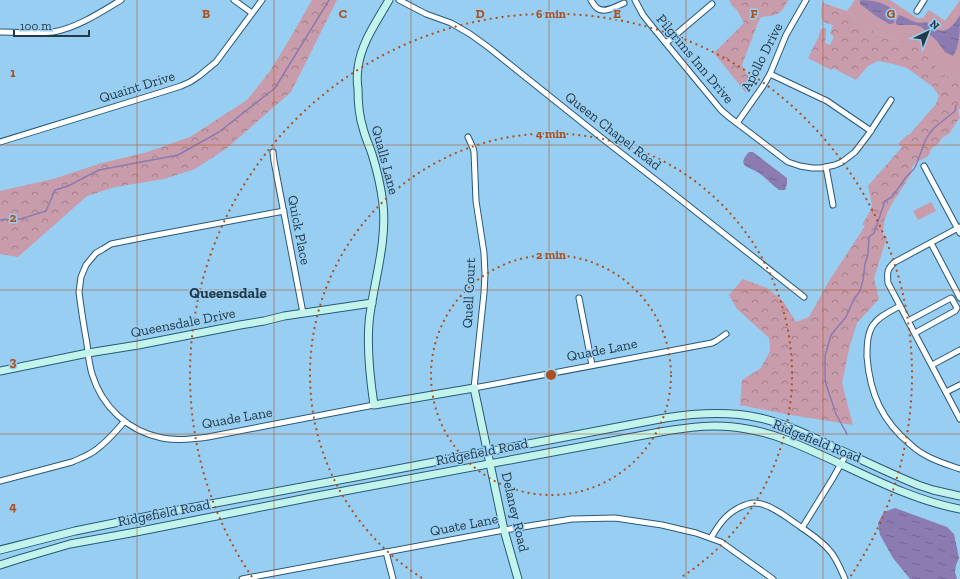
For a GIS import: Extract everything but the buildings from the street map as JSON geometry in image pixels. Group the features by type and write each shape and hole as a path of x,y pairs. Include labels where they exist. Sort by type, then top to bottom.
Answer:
{"main road":[{"name":"Qualls Lane","path":"374,405 369,347 370,316 381,254 384,227 383,205 377,173 361,121 358,102 357,73 367,37 389,0"},
{"name":"Queensdale Drive","path":"0,371 88,353 240,325 264,322 303,313 372,303"},
{"name":"Quade Lane","path":"374,405 474,388"},
{"name":"Quell Court","path":"474,388 487,452"},
{"name":"Ridgefield Road","path":"0,550 74,531 173,511 670,417 712,413 740,415 772,422 801,432 918,485 960,496"},
{"name":"Ridgefield Road","path":"0,565 70,544 683,428 714,425 747,429 773,435 915,496 960,509"},
{"name":"Delaney Road","path":"487,452 504,530 518,579"}],"street":[{"path":"0,32 44,33 65,29 84,21 121,0"},
{"path":"234,0 252,13"},
{"name":"Quaint Drive","path":"0,142 190,82 204,73 216,62 262,0"},
{"name":"Queen Chapel Road","path":"398,0 426,14 451,24 470,34 488,47 804,297"},
{"path":"591,0 596,7 601,10 624,3"},
{"name":"Pilgrims Inn Drive","path":"635,0 644,15 721,110 788,162 808,168 821,168 839,163 857,150 892,100"},
{"name":"Apollo Drive","path":"737,123 760,92 770,74 786,35 806,0"},
{"path":"917,11 924,0"},
{"path":"666,43 712,4"},
{"path":"770,74 828,101 871,130"},
{"name":"Quell Court","path":"468,137 474,152 476,201 484,253 484,293 474,388"},
{"name":"Quick Place","path":"273,152 303,313"},
{"path":"924,166 959,230 895,262 888,270 887,276 888,283 960,419"},
{"path":"826,167 833,205"},
{"name":"Quade Lane","path":"284,211 111,244 92,258 86,265 79,285 80,306 92,373 101,395 124,422 150,434 178,440 208,437 374,405"},
{"path":"931,243 960,298"},
{"path":"579,298 592,365"},
{"path":"908,321 951,298 952,299 957,308 955,311 915,333"},
{"path":"900,306 884,314 873,324 869,333 867,350 868,369 876,400 886,418 898,433 912,446 933,460 960,470"},
{"name":"Quade Lane","path":"474,388 712,343 726,334"},
{"path":"932,365 960,350"},
{"path":"946,392 960,385"},
{"path":"0,481 72,462 97,449 108,440 124,422"},
{"path":"802,528 847,453"},
{"path":"711,538 720,523 728,514 749,504 762,504 777,510 829,550 846,579"},
{"name":"Quate Lane","path":"242,579 271,576 386,552 504,530 572,519 615,518 662,525 711,538 721,542 773,579"},
{"path":"386,552 393,579"}],"green space":[{"path":"312,0 337,0 291,92 227,148 195,169 164,179 115,187 87,196 18,257 0,254 0,191 53,179 102,163 144,153 190,137 247,100 270,71"},
{"path":"729,0 789,0 779,13 761,17 758,23 742,65 747,75 753,82 746,93 714,53 744,23 737,10 732,6"},
{"path":"855,0 890,0 917,18 923,18 929,10 945,21 960,0 960,76 954,79 946,76 910,42 887,38 861,23 847,11"},
{"path":"823,3 847,11 876,33 887,38 910,42 917,46 923,50 939,71 946,76 954,79 960,76 960,108 958,111 960,117 949,134 942,138 938,144 932,148 928,156 912,167 911,174 891,206 885,219 883,235 887,237 874,278 879,299 857,323 850,345 842,383 853,425 740,405 742,380 761,368 770,351 769,338 737,309 729,295 743,279 767,288 783,301 796,322 809,317 829,281 865,226 862,225 872,205 868,186 902,147 898,144 907,135 909,135 936,104 939,96 933,87 907,68 878,61 868,66 856,80 833,68 831,70 808,58 821,29 826,28 825,43 830,45 834,36 830,34 833,25 823,21 821,17"},
{"path":"931,202 936,211 918,220 913,211"}],"water":[{"path":"861,0 875,1 889,7 896,13 894,23 889,24 876,16 860,4"},
{"path":"899,15 918,23 926,22 934,28 943,31 950,28 960,15 960,31 957,48 953,56 945,52 936,40 921,27 916,25 897,25 896,21"},
{"path":"749,152 753,152 787,178 785,190 779,190 759,173 745,166 743,161"},
{"path":"895,508 947,527 954,534 959,558 955,572 957,579 910,579 893,558 880,535 878,523 884,512"}],"waterway":[{"path":"0,220 20,219 46,211 55,190 68,186 99,170 178,155 219,132 275,88 329,0"},
{"path":"847,434 836,414 825,381 825,356 831,335 846,317 854,299 860,291 868,254 869,237 874,233 885,201 892,197 906,177 914,169 929,134 955,111 956,105"}],"district":[{"name":"Queensdale","path":"228,293"}]}
